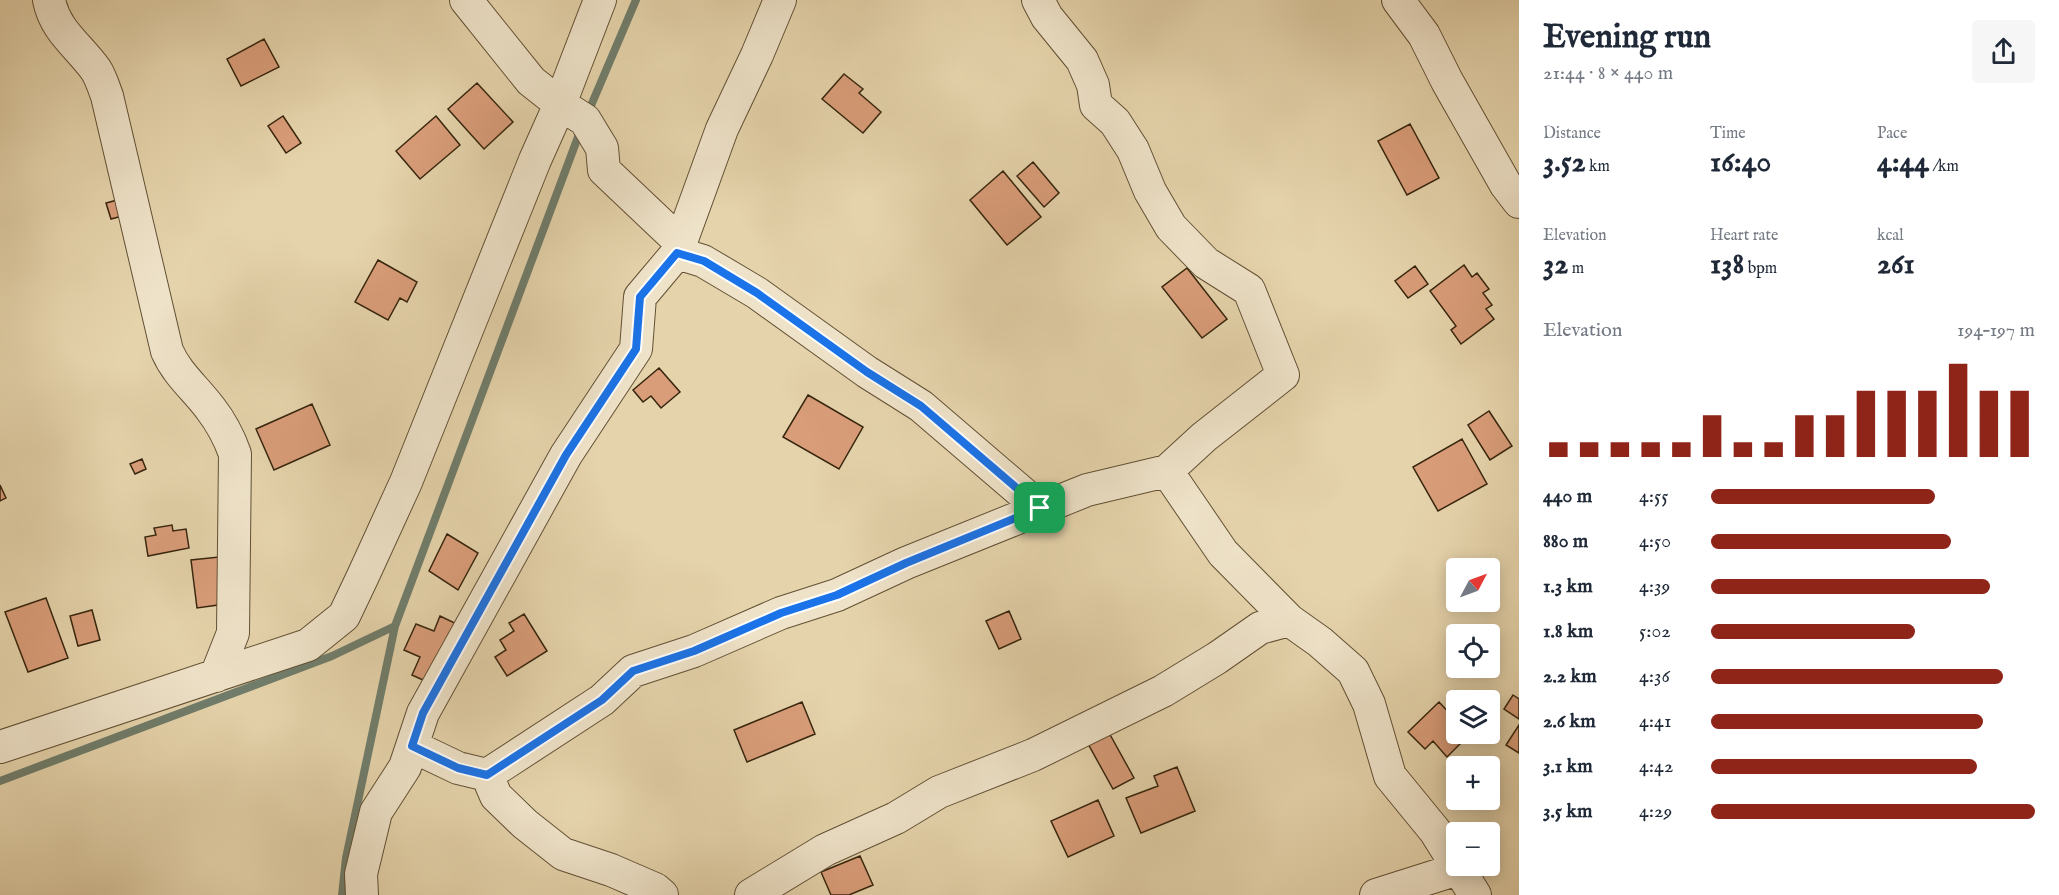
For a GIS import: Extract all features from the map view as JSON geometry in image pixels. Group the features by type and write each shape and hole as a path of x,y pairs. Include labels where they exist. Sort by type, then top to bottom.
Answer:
{"street":[{"path":"49,0 52,14 96,71 107,96 167,351 173,366 211,408 227,433 235,454 233,633 216,676"},
{"path":"466,0 531,81 585,120 602,148 604,170 679,248 757,293 867,372 921,406 1040,508"},
{"path":"0,747 308,645 344,616 406,482 600,0"},
{"path":"362,895 361,874 376,812 405,767 423,713 566,455 636,349 640,297 679,248 722,129 780,0"},
{"path":"412,746 458,768 487,775 602,700 633,671 694,651 781,613 837,595 906,563 1088,490 1167,471 1204,437 1283,375 1249,290 1206,263 1171,227 1150,191 1133,150 1115,122 1096,105 1093,85 1082,60 1047,17 1038,0"},
{"path":"1398,0 1424,35 1506,185 1519,202"},
{"path":"1167,471 1223,553 1289,620 1320,642 1353,671 1368,704 1390,776 1435,831 1446,849"},
{"path":"751,895 825,850 896,818 939,792 1033,755 1163,691 1260,628 1289,620"},
{"path":"487,775 496,796 525,824 563,854 611,870 662,895"},
{"path":"1376,895 1446,873"},
{"path":"1463,876 1475,895"}],"building":[{"path":"264,39 279,67 241,86 227,59"},
{"path":"844,74 863,89 859,93 881,112 863,133 822,99"},
{"path":"477,83 513,122 484,149 448,109"},
{"path":"283,116 301,143 286,153 268,126"},
{"path":"436,116 460,145 420,179 396,151"},
{"path":"1410,124 1439,178 1407,195 1378,141"},
{"path":"1033,162 1059,193 1044,207 1017,176"},
{"path":"1003,171 1041,217 1007,245 970,200"},
{"path":"121,199 126,215 111,219 106,203"},
{"path":"378,260 417,282 407,302 400,298 388,320 355,302"},
{"path":"1464,265 1472,277 1477,273 1489,289 1483,293 1492,305 1486,309 1494,319 1461,344 1451,330 1456,326 1430,291"},
{"path":"1415,266 1428,284 1408,298 1395,281"},
{"path":"1187,268 1227,319 1202,338 1162,287"},
{"path":"659,368 680,392 661,408 651,396 643,402 633,390"},
{"path":"808,395 863,427 839,469 783,437"},
{"path":"312,404 330,445 274,470 256,429"},
{"path":"1489,411 1512,446 1490,460 1468,425"},
{"path":"1462,439 1487,484 1438,511 1413,467"},
{"path":"142,459 146,469 135,474 130,464"},
{"path":"0,485 6,498 0,501"},
{"path":"172,525 173,531 186,529 189,548 148,556 145,537 156,535 154,528"},
{"path":"447,534 478,553 458,590 429,571"},
{"path":"219,557 225,604 197,608 191,560"},
{"path":"46,598 68,658 28,672 5,612"},
{"path":"92,610 100,640 78,646 70,616"},
{"path":"1009,611 1021,639 999,649 986,621"},
{"path":"524,614 547,651 507,676 495,657 506,650 500,640 514,631 509,623"},
{"path":"440,616 461,626 434,685 412,675 420,657 404,650 416,624 434,631"},
{"path":"1513,695 1519,699 1519,719 1504,709"},
{"path":"802,702 815,734 747,762 734,730"},
{"path":"1439,702 1446,709 1446,744 1460,744 1446,756 1433,741 1425,749 1408,732"},
{"path":"1519,725 1519,753 1506,745"},
{"path":"1108,731 1134,778 1113,789 1087,742"},
{"path":"1177,767 1195,811 1141,833 1126,798 1158,786 1154,776"},
{"path":"1098,800 1114,836 1068,857 1051,821"},
{"path":"860,856 873,885 849,895 831,895 821,872"}],"waterway":[{"path":"587,115 636,0"},
{"path":"0,781 332,656 395,626 581,129"},
{"path":"342,895 346,858 395,626"}],"route":[{"path":"677,253 704,261 757,293 867,372 921,406 1040,508 906,563 837,595 781,613 694,651 633,671 602,700 487,775 458,768 412,746 423,713 566,455 636,349 640,297 677,253"}]}
